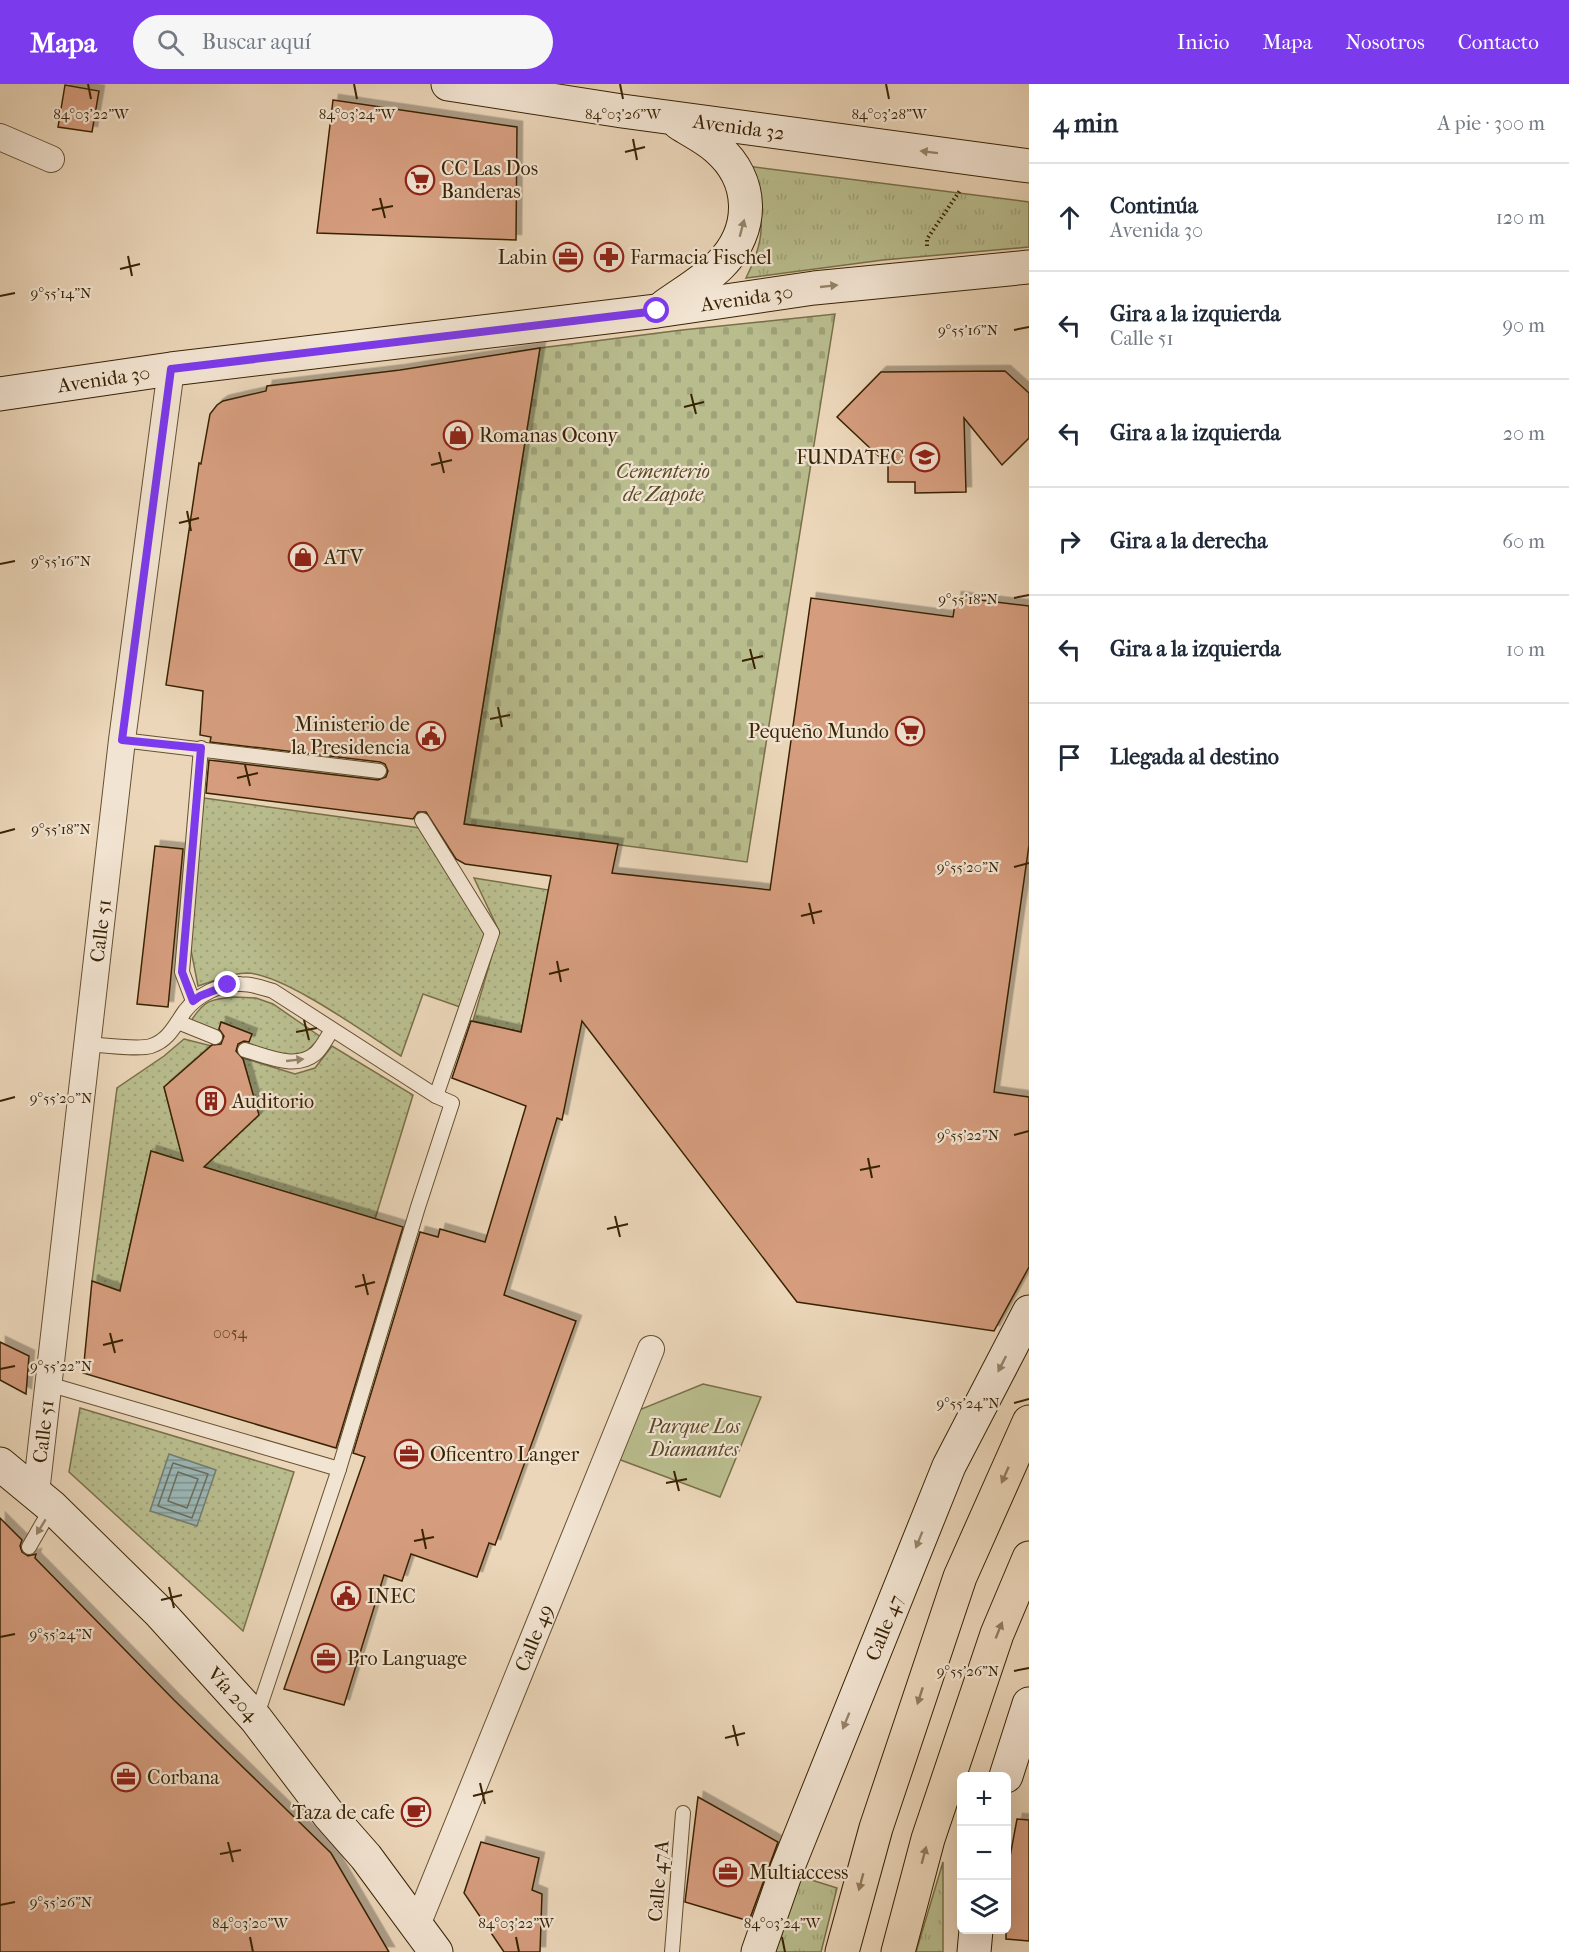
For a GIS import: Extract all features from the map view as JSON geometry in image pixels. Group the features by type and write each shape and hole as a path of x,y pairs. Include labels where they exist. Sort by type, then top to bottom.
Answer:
{"highway":[{"path":"842,1952 876,1828 960,1577 1029,1422"},
{"path":"898,1952 928,1839 997,1634 1029,1558"}],"main road":[{"name":"Avenida 32","path":"448,84 1029,166"},
{"path":"657,311 696,284 728,257 743,228 746,210 739,173 727,158 716,146 669,117"},
{"path":"981,159 1029,150"},
{"name":"Avenida 30","path":"0,394 171,369 657,311 814,288 930,276 1020,271"},
{"name":"Calle 47","path":"758,1952 787,1869 949,1466 1029,1312"},
{"name":"Vía 204","path":"2,1473 44,1500 159,1612 256,1719 436,1952"},
{"path":"1007,1772 1029,1704"},
{"path":"974,1952 976,1934"}],"street":[{"path":"0,137 51,159"},
{"name":"Calle 51","path":"44,1500 48,1384 122,740 171,369"},
{"name":"Calle 49","path":"417,1925 651,1349"}],"lane":[{"path":"122,740 379,771"},
{"path":"193,1001 182,972 201,748"},
{"path":"422,820 492,933 436,1096"},
{"path":"87,1044 149,1047 164,1040 193,1001 200,996 228,985 255,986 273,991 436,1096 452,1103 418,1207 339,1469 256,1719"},
{"path":"178,1022 215,1037"},
{"path":"245,1050 289,1062 301,1061 317,1052 332,1030"},
{"path":"48,1384 339,1469"},
{"path":"29,1547 44,1500"},
{"name":"Calle 47A","path":"672,1952 683,1813"}],"path":[{"path":"930,276 927,239 981,159"}],"green space":[{"path":"747,166 1029,202 1029,247 883,260 746,278 754,262 761,234 760,210"},
{"name":"Cementerio de Zapote","path":"835,314 747,862 464,824 540,348"},
{"path":"204,798 420,828 485,934 460,1007 423,994 401,1056 326,1007 282,983 263,976 241,973 198,986 189,940"},
{"path":"474,878 549,890 521,1032 473,1021 499,931"},
{"path":"235,997 256,998 273,1004 321,1037 306,1052 287,1056 248,1044 251,1034 222,1022 218,1031 191,1021 209,1002"},
{"path":"184,1039 212,1046 164,1087 178,1140 258,1115 243,1058 295,1074 315,1068 332,1046 413,1095 375,1219 151,1151 120,1291 92,1281 117,1088 164,1056"},
{"name":"Parque Los Diamantes","path":"703,1384 761,1397 720,1497 618,1459 639,1410"},
{"path":"80,1408 294,1472 243,1631 69,1472"},
{"path":"943,1862 943,1952 916,1952"},
{"path":"799,1876 837,1888 821,1952 772,1952"}],"water":[{"path":"169,1454 216,1470 197,1526 150,1511"}],"building":[{"path":"65,85 99,91 92,132 58,127"},
{"name":"CC Las Dos Banderas","path":"333,100 517,127 516,240 317,233"},
{"path":"540,348 464,824 618,844 612,873 770,890 811,598 953,617 956,597 1029,606 1029,845 994,1092 1029,1097 1029,1267 994,1331 797,1302 582,1021 562,1120 557,1118 504,1295 576,1321 495,1545 489,1543 477,1577 411,1554 402,1581 384,1575 344,1705 284,1689 365,1457 353,1453 420,1232 438,1237 440,1229 485,1242 526,1106 452,1078 471,1021 521,1032 551,876 465,864 456,859 426,812 418,812 413,819 206,793 209,760 378,780 386,777 388,771 385,764 380,762 210,742 211,737 200,735 203,691 166,685 199,463 201,464 210,414 217,405 223,401 266,391 267,386 400,370"},
{"path":"1005,371 1029,393 1029,438 1002,465 964,418 966,492 915,493 915,482 888,482 888,465 837,417 881,372"},
{"path":"155,846 183,849 168,1007 137,1004"},
{"path":"221,1022 252,1034 249,1042 244,1041 238,1044 236,1051 243,1059 259,1115 204,1167 403,1227 336,1448 83,1373 92,1281 120,1291 151,1151 183,1161 164,1087 212,1045 221,1044 224,1036 219,1029"},
{"path":"0,1342 29,1356 26,1394 0,1380"},
{"name":"Corbana","path":"0,1518 22,1540 20,1546 22,1552 28,1556 36,1554 35,1558 174,1700 331,1853 389,1952 0,1952"},
{"name":"Multiaccess","path":"698,1797 778,1842 749,1921 685,1902"},
{"path":"1017,1819 1029,1820 1029,1941 1006,1939 1006,1934 1011,1934 1011,1851"},
{"path":"481,1842 539,1858 532,1890 542,1894 540,1952 504,1952 464,1893"}],"place":[{"name":"CC Las Dos Banderas","path":"420,180"},
{"name":"Labin","path":"568,257"},
{"name":"Farmacia Fischel","path":"609,257"},
{"name":"Romanas Ocony","path":"458,435"},
{"name":"FUNDATEC","path":"925,457"},
{"name":"ATV","path":"303,557"},
{"name":"Pequeño Mundo","path":"910,731"},
{"name":"Ministerio de la Presidencia","path":"431,736"},
{"name":"Auditorio","path":"211,1101"},
{"name":"Oficentro Langer","path":"409,1454"},
{"name":"INEC","path":"346,1596"},
{"name":"Pro Language","path":"326,1658"},
{"name":"Corbana","path":"126,1777"},
{"name":"Taza de cafe","path":"416,1812"},
{"name":"Multiaccess","path":"728,1872"}],"route":[{"path":"228,985 193,1001 182,972 201,748 122,740 171,369 657,311"}]}
